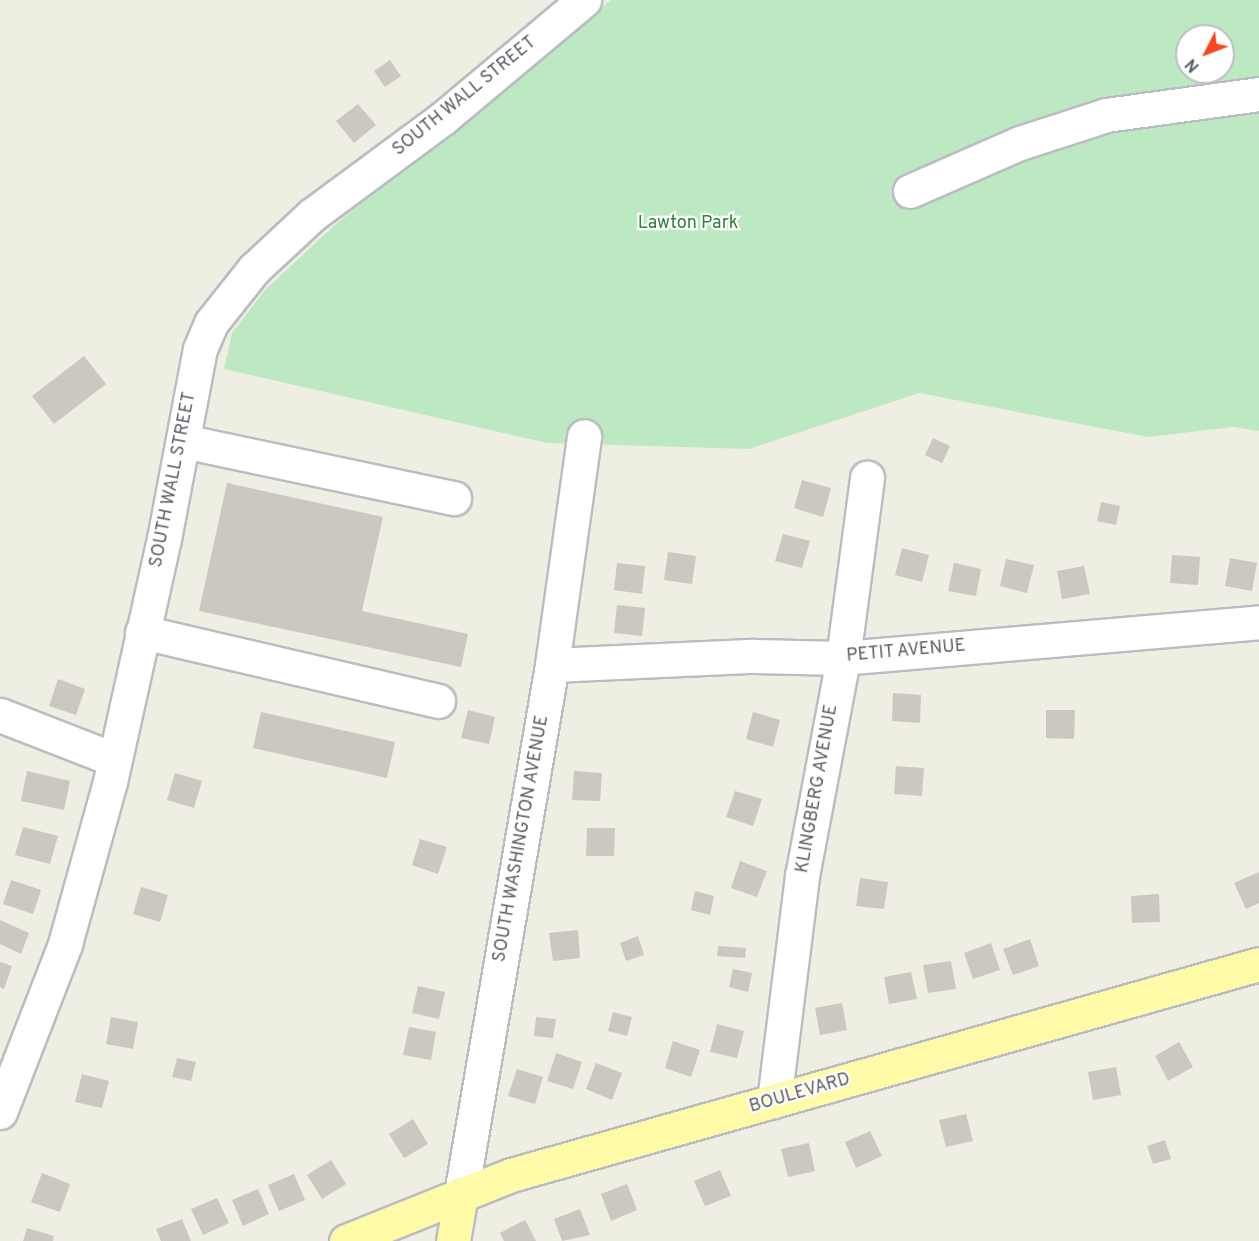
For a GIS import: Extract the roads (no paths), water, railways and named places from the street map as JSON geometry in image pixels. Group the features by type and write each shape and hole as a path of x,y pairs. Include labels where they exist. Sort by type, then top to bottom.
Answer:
{"main road":[{"name":"BOULEVARD","path":"346,1241 511,1175 1259,964"},
{"name":"SOUTH WASHINGTON AVENUE","path":"453,1241 460,1194"}],"street":[{"name":"SOUTH WALL STREET","path":"0,1112 65,944 110,782 113,759 183,441 200,349 211,323 254,269 312,214 443,118 584,0"},
{"path":"910,191 1020,143 1106,115 1259,94"},
{"name":"SOUTH WASHINGTON AVENUE","path":"460,1194 552,665 585,436"},
{"path":"183,441 454,498"},
{"name":"KLINGBERG AVENUE","path":"774,1101 802,876 843,658 867,478"},
{"name":"PETIT AVENUE","path":"552,665 754,657 843,658 1259,622"},
{"path":"142,632 438,701"},
{"path":"0,715 113,759"}],"park label":[{"name":"Lawton Park","path":"688,224"}]}
